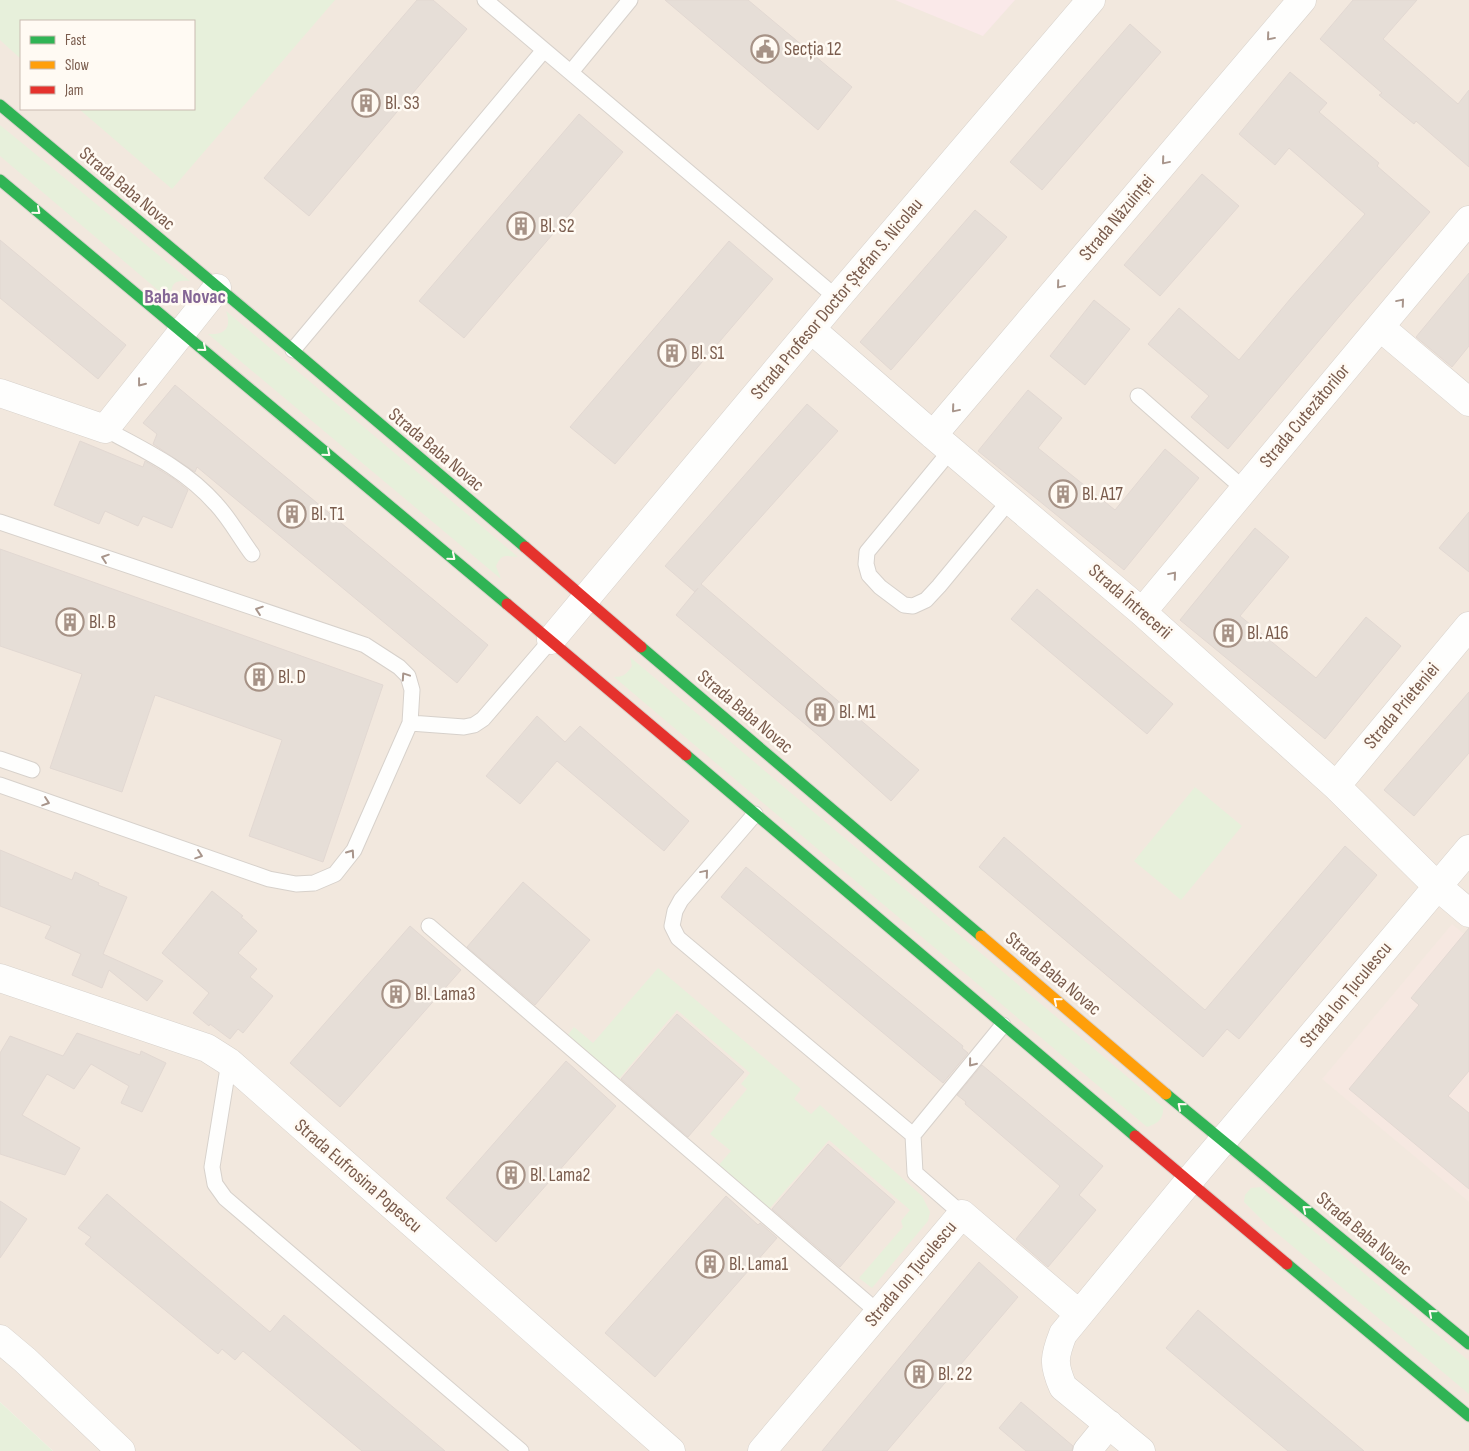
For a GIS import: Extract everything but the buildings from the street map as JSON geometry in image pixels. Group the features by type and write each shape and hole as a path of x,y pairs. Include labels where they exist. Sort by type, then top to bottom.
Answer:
{"main road":[{"name":"Strada Baba Novac","path":"0,105 292,350 1223,1141 1469,1344"},
{"path":"0,180 551,640 1003,1025 1469,1416"}],"street":[{"name":"Strada Profesor Doctor Ștefan S. Nicolau","path":"551,640 837,298 1091,0"},
{"name":"Strada Năzuinței","path":"942,442 1302,0"},
{"name":"Strada Cutezătorilor","path":"1142,612 1469,220"},
{"path":"0,393 105,429 217,288"},
{"path":"1380,327 1469,402"},
{"name":"Strada Întrecerii","path":"812,330 1142,612 1336,786 1437,886 1469,913"},
{"name":"Strada Prieteniei","path":"1336,786 1469,626"},
{"name":"Strada Ion Țuculescu","path":"1189,1181 1469,849"},
{"name":"Strada Eufrosina Popescu","path":"0,978 207,1048 229,1062 671,1451"},
{"path":"1141,1451 1063,1387 1055,1362 1063,1334 1189,1181"},
{"name":"Strada Ion Țuculescu","path":"762,1451 962,1214 1078,1314"},
{"path":"0,1339 25,1360 121,1451"},
{"path":"1087,1451 1109,1424"}],"lane":[{"path":"485,0 837,298"},
{"path":"571,72 630,0"},
{"path":"292,350 544,50"},
{"path":"1138,396 1244,489"},
{"path":"105,429 165,460 193,481 217,504 252,554"},
{"path":"942,442 867,552 868,576 880,587 904,604 913,606 926,600 1010,500"},
{"path":"0,522 365,646 399,667 408,676 412,690 410,722 354,850 335,874 314,883 296,884 269,879 0,786"},
{"path":"410,722 464,727 474,725 483,719 551,640"},
{"path":"0,759 32,770"},
{"path":"755,814 681,900 675,911 672,926 678,938 913,1135"},
{"path":"429,926 878,1313"},
{"path":"962,1214 915,1173 913,1135 1003,1025"},
{"path":"229,1062 212,1167 215,1184 220,1191 232,1204 521,1451"}],"shaded area":[{"path":"0,0 1469,0 1469,1451 53,1451 0,1402"},
{"path":"895,0 1015,0 983,36"},
{"path":"1452,924 1469,938 1469,1202 1322,1079"}],"green space":[{"path":"0,0 335,0 172,189 80,110 195,110 195,20 20,20 20,58 0,40"},
{"path":"0,125 190,281 179,281 173,284 171,291 172,302 0,156"},
{"path":"226,311 518,557 504,556 500,559 496,566 501,579 208,334 223,332 226,329 228,317"},
{"path":"630,657 1163,1107 1160,1120 1147,1127 614,677 622,676 632,666"},
{"path":"1195,787 1242,826 1181,900 1134,861"},
{"path":"658,968 801,1089 794,1099 811,1114 820,1105 922,1196 930,1212 928,1221 872,1288 859,1278 903,1227 901,1221 910,1210 829,1140 769,1209 718,1166 731,1151 710,1134 747,1089 741,1084 750,1073 677,1010 618,1080 567,1036 574,1027 593,1043"},
{"path":"1261,1187 1469,1361 1469,1394 1266,1224 1244,1202 1245,1195 1251,1188"},
{"path":"0,1402 53,1451 0,1451"}],"traffic: fast":[{"path":"0,105 525,547"},
{"path":"0,180 507,604"},
{"path":"641,647 981,936"},
{"path":"686,755 1135,1136"},
{"path":"1166,1094 1469,1344"},
{"path":"1287,1264 1469,1416"}],"traffic: slow":[{"path":"981,936 1166,1094"}],"traffic: jam":[{"path":"525,547 641,647"},
{"path":"507,604 686,755"},
{"path":"1135,1136 1287,1264"}],"place":[{"name":"Secția 12","path":"765,49"},
{"name":"Bl. S3","path":"366,103"},
{"name":"Bl. S2","path":"521,226"},
{"name":"Bl. S1","path":"672,353"},
{"name":"Bl. A17","path":"1063,494"},
{"name":"Bl. T1","path":"292,514"},
{"name":"Bl. B","path":"70,622"},
{"name":"Bl. A16","path":"1228,633"},
{"name":"Bl. D","path":"259,677"},
{"name":"Bl. M1","path":"820,712"},
{"name":"Bl. Lama3","path":"396,994"},
{"name":"Bl. Lama2","path":"511,1175"},
{"name":"Bl. Lama1","path":"710,1264"},
{"name":"Bl. 22","path":"919,1374"}],"district":[{"name":"Baba Novac","path":"185,297"}]}
